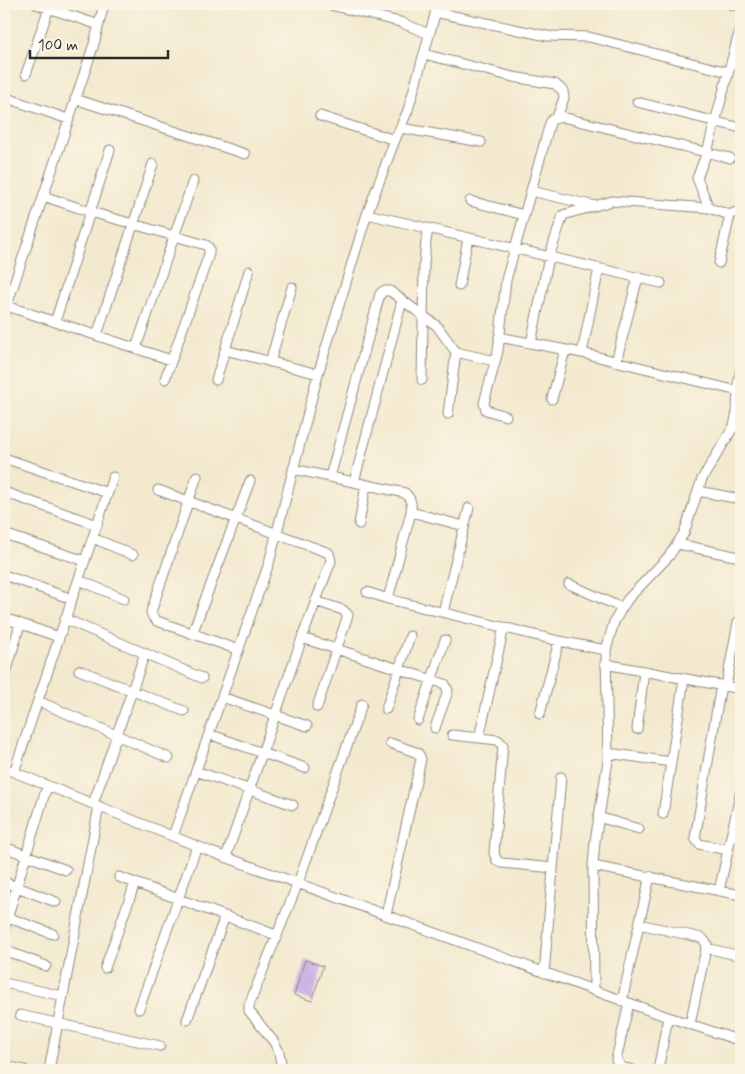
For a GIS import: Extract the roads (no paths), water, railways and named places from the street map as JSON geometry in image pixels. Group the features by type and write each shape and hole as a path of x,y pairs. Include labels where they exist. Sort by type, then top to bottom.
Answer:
{"street":[{"path":"4,11 6,4"},
{"path":"36,4 99,25"},
{"path":"104,4 75,99 5,308 56,322 171,360"},
{"path":"326,4 400,22 430,34"},
{"path":"729,4 741,7"},
{"path":"26,74 49,8"},
{"path":"173,836 269,563 318,374 367,214 408,110 437,8 547,36 589,37 728,72"},
{"path":"709,208 697,178 741,26"},
{"path":"424,54 513,77 555,84 563,91 564,98 557,117 550,123 514,248 504,293 499,337 485,407 489,412 506,416"},
{"path":"4,97 68,119"},
{"path":"75,99 245,154"},
{"path":"637,102 741,128"},
{"path":"320,116 395,140"},
{"path":"557,117 730,158"},
{"path":"401,128 481,142"},
{"path":"56,322 110,150"},
{"path":"97,335 153,164"},
{"path":"136,348 193,180"},
{"path":"531,192 595,206"},
{"path":"43,196 91,212 206,245 209,248 209,254 164,379"},
{"path":"470,201 524,215"},
{"path":"531,343 550,257 563,216 612,201 709,208 730,215 736,212 741,214"},
{"path":"367,214 661,283"},
{"path":"719,263 730,215"},
{"path":"422,380 422,316 428,228"},
{"path":"459,286 468,238"},
{"path":"582,353 599,268"},
{"path":"216,380 249,272"},
{"path":"616,362 638,277"},
{"path":"270,362 292,287"},
{"path":"330,477 380,294 383,291 390,291 437,326 456,352 495,361"},
{"path":"354,482 402,301"},
{"path":"499,337 582,353 738,391"},
{"path":"225,350 318,374"},
{"path":"552,399 566,350"},
{"path":"448,414 456,352"},
{"path":"594,991 593,866 608,753 606,650 614,622 622,608 678,544 708,469 729,436 738,426 738,391 741,369"},
{"path":"4,458 108,493"},
{"path":"293,468 405,493 412,502 388,599"},
{"path":"197,476 151,612 157,621 239,650"},
{"path":"14,772 114,477"},
{"path":"192,634 250,480"},
{"path":"359,524 366,485"},
{"path":"158,490 326,551 331,556 331,561 274,715 226,857"},
{"path":"698,491 740,499"},
{"path":"4,492 97,525"},
{"path":"443,612 469,508"},
{"path":"411,512 464,526"},
{"path":"4,534 85,561"},
{"path":"93,538 133,555"},
{"path":"678,544 734,556"},
{"path":"4,575 72,599"},
{"path":"79,580 124,599"},
{"path":"569,584 622,608"},
{"path":"367,592 388,599 559,641 606,650"},
{"path":"315,601 346,611 348,615 317,707"},
{"path":"4,618 59,637"},
{"path":"66,619 202,678"},
{"path":"728,850 699,844 695,838 723,686 738,622"},
{"path":"4,680 20,624"},
{"path":"479,738 504,627"},
{"path":"386,709 410,636"},
{"path":"302,638 445,684 448,691 435,728"},
{"path":"418,720 444,640"},
{"path":"540,714 559,641"},
{"path":"49,1070 96,805 145,653"},
{"path":"605,664 741,689"},
{"path":"79,670 184,711"},
{"path":"637,729 644,672"},
{"path":"663,814 684,679"},
{"path":"222,697 307,726"},
{"path":"38,701 169,758"},
{"path":"282,1070 279,1052 274,1042 249,1011 249,1005 298,884 362,704"},
{"path":"209,734 305,768"},
{"path":"452,735 498,740 503,744 494,857 497,861 502,864 553,868"},
{"path":"386,915 421,759 418,752 390,743"},
{"path":"608,753 671,762"},
{"path":"4,768 197,846 298,884 625,1002 741,1041"},
{"path":"196,772 293,805"},
{"path":"544,973 561,777"},
{"path":"4,929 6,917 47,786"},
{"path":"719,891 741,791"},
{"path":"598,818 639,829"},
{"path":"140,1009 197,846"},
{"path":"4,848 66,870"},
{"path":"593,866 741,895"},
{"path":"633,1070 622,1067 616,1060 639,924 650,876"},
{"path":"119,877 276,935"},
{"path":"4,882 56,902"},
{"path":"105,968 135,883"},
{"path":"187,1020 225,916"},
{"path":"6,917 53,934"},
{"path":"639,924 706,940 690,1024"},
{"path":"706,948 741,956"},
{"path":"4,950 46,966"},
{"path":"4,983 63,996"},
{"path":"20,1015 160,1046"},
{"path":"658,1070 668,1017"},
{"path":"4,1066 24,1070"}]}
